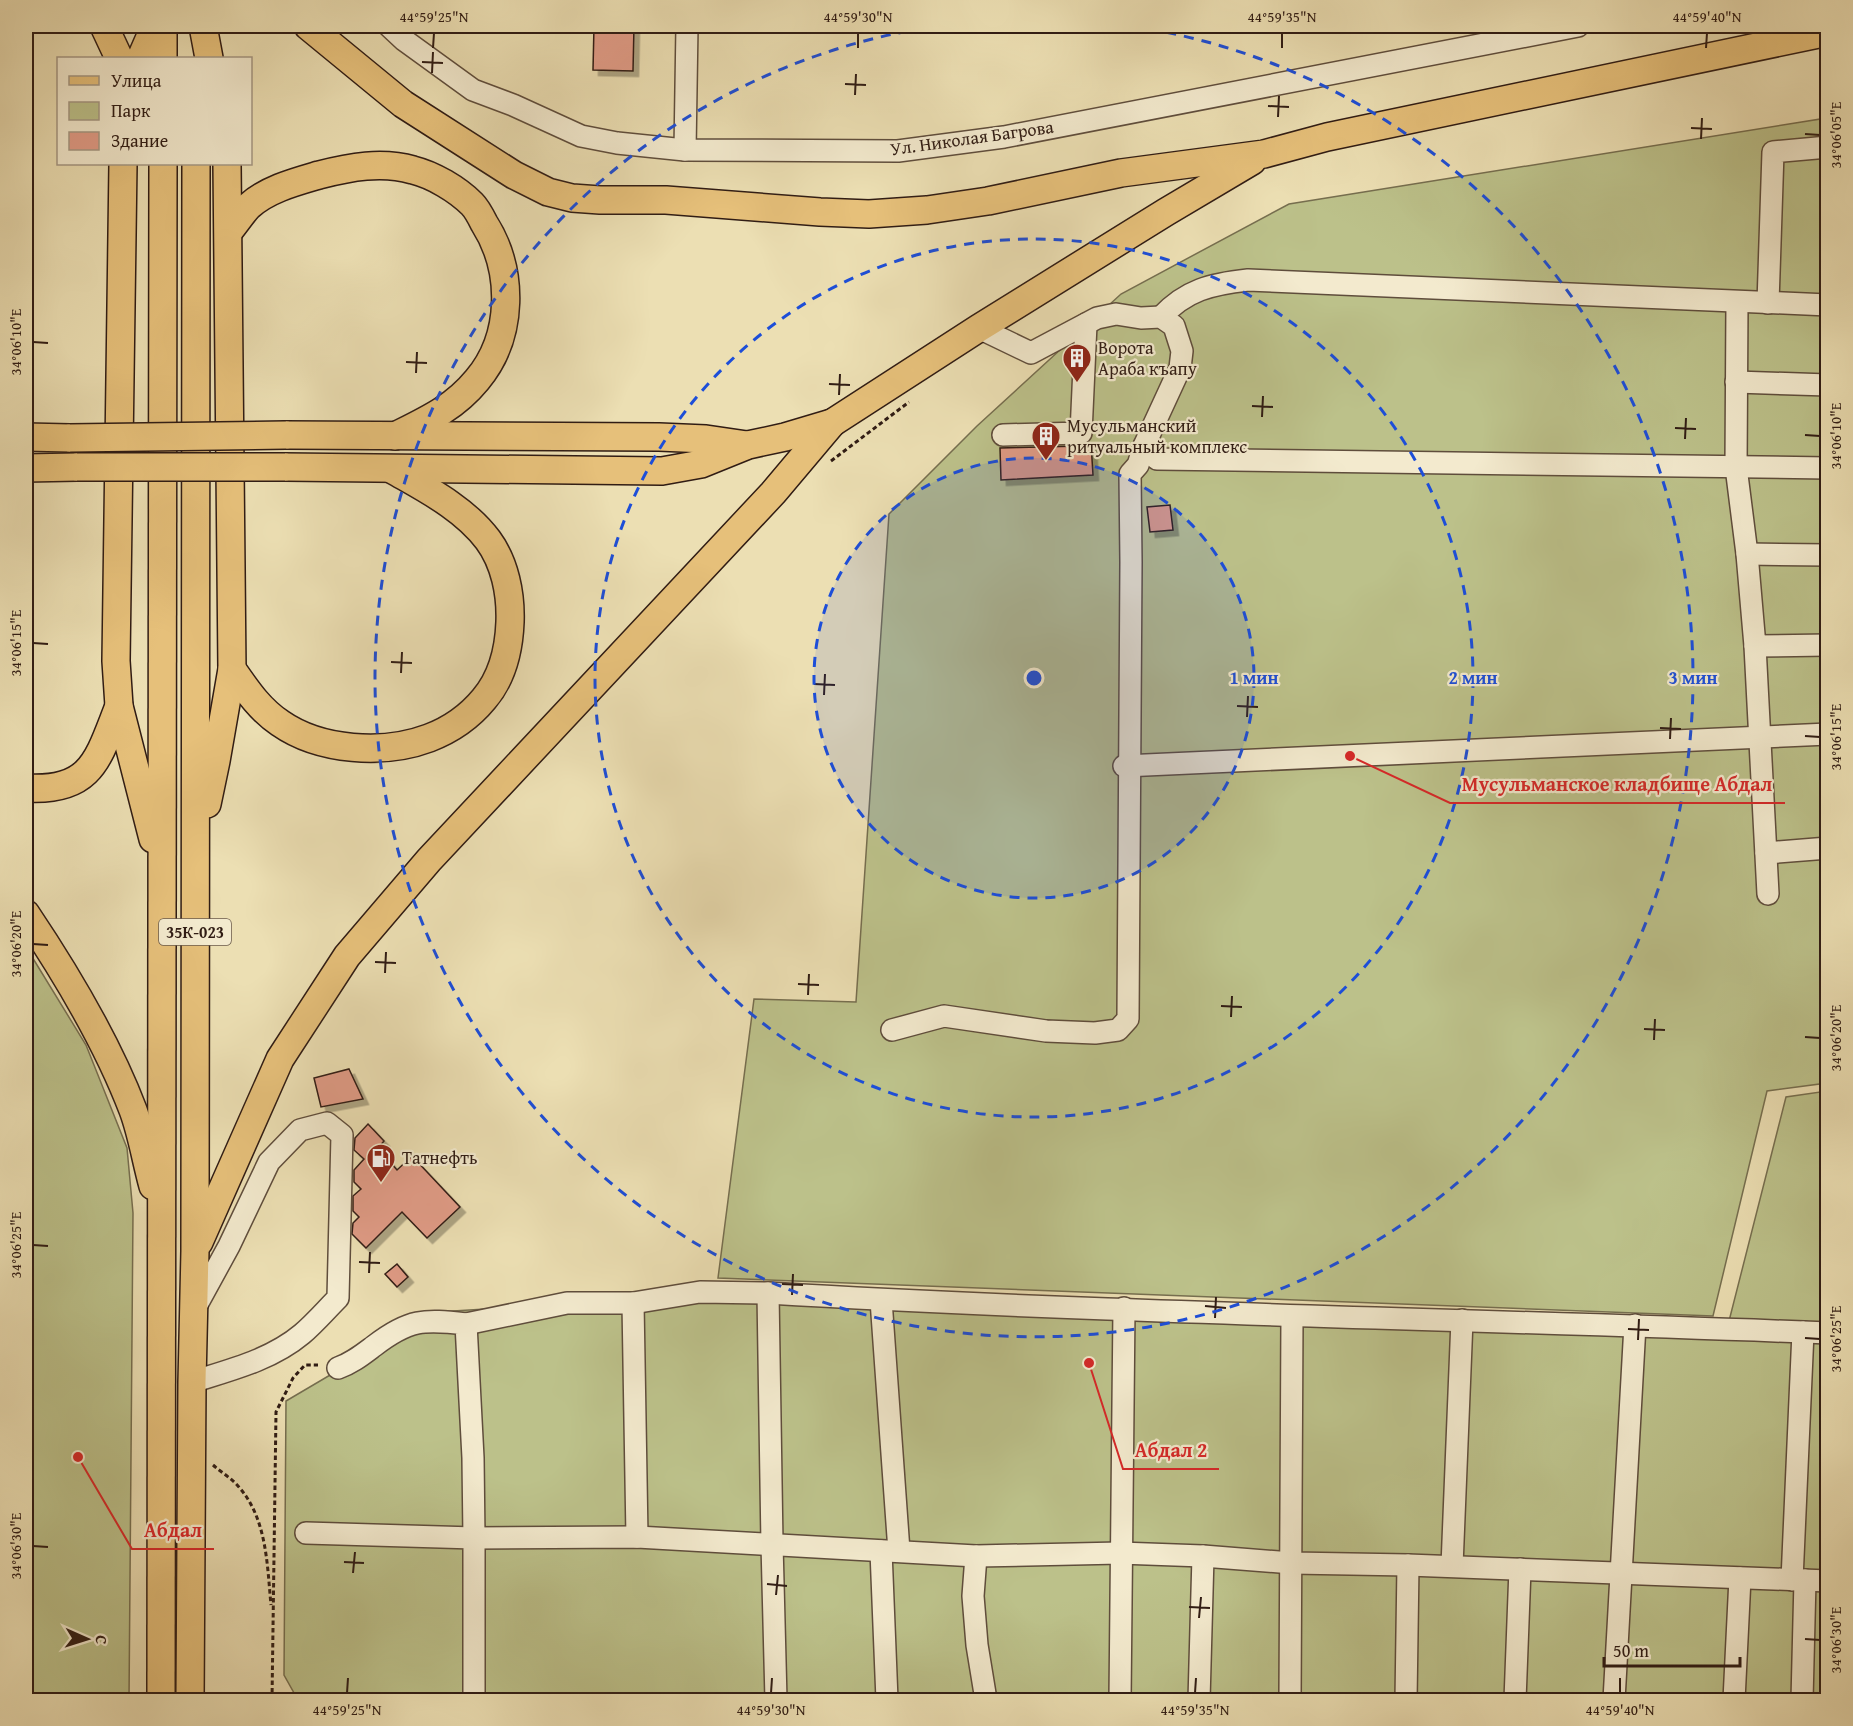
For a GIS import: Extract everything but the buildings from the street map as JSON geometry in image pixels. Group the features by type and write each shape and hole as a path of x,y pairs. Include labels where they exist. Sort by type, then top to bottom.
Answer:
{"main road":[{"path":"104,26 119,57"},
{"path":"141,57 154,26"},
{"path":"163,26 163,57"},
{"path":"196,26 196,57"},
{"path":"204,26 209,57"},
{"path":"308,26 403,104 514,174 548,192 572,198 600,200 666,200 869,214 904,212 988,201 1121,172 1264,154 1327,137 1827,32"},
{"path":"26,468 285,467 662,471 700,464 748,445 785,438 832,423 979,328 1185,200 1264,154"},
{"path":"123,165 116,661 119,706 163,880"},
{"name":"35К-023","path":"162,1701 163,165"},
{"name":"35К-023","path":"190,1701 191,1446 195,1251 196,165"},
{"path":"196,852 216,761 232,669 227,165"},
{"path":"229,231 249,207 273,190 342,169 382,165 414,170 449,186 473,204 493,236 506,279 506,316 495,353 477,380 445,411 395,435"},
{"path":"195,1251 280,1059 347,956 429,860 773,494 832,423"},
{"path":"26,437 286,435 659,437 748,445"},
{"path":"232,669 258,706 280,724 306,737 336,745 365,748 399,745 430,738 461,721 486,698 501,670 509,641 511,606 504,572 488,541 466,517 436,495 392,469"},
{"path":"26,788 47,789 71,783 93,766 119,706"},
{"path":"26,914 46,944 100,1039 134,1112 163,1225"}],"street":[{"name":"Ул. Николая Багрова","path":"389,26 404,40 473,90 581,136 618,143 685,150 898,151 1004,137 1578,26"},
{"path":"685,150 687,26"},
{"path":"1768,303 1773,152 1827,147"},
{"path":"979,328 1031,353 1097,318 1116,314 1141,318 1161,316 1174,303 1195,291 1224,283 1248,280 1827,305"},
{"path":"1737,302 1736,466 1755,646 1768,894"},
{"path":"892,1030 944,1016 1046,1031 1095,1033 1118,1030 1128,1019 1127,766 1130,474 1138,465 1144,446 1180,368 1182,351 1174,326 1161,316"},
{"path":"1003,435 1082,433 1086,324"},
{"path":"1736,382 1827,385"},
{"path":"1144,446 1157,459 1827,468"},
{"path":"1747,554 1827,555"},
{"path":"1755,646 1827,645"},
{"path":"1127,766 1827,735"},
{"path":"1766,853 1827,848"},
{"path":"192,1382 256,1361 278,1351 303,1334 338,1298 342,1135 327,1123 300,1130 269,1162 229,1246 194,1310"},
{"path":"338,1368 351,1364 391,1333 417,1321 466,1324 567,1303 633,1304 700,1292 1124,1308 1292,1317 1635,1325 1827,1333"},
{"path":"768,1293 776,1701"},
{"path":"881,1300 890,1551 887,1701"},
{"path":"633,1304 637,1537"},
{"path":"1120,1701 1124,1308"},
{"path":"1290,1701 1292,1317"},
{"path":"1452,1566 1462,1320"},
{"path":"466,1324 473,1458 474,1701"},
{"path":"1614,1701 1635,1325"},
{"path":"1802,1701 1799,1580 1803,1332"},
{"path":"306,1533 474,1538 637,1537 976,1556 1120,1553 1203,1556 1292,1563 1408,1564 1827,1581"},
{"path":"976,1556 973,1596 977,1645 986,1701"},
{"path":"1199,1701 1203,1556"},
{"path":"1406,1701 1408,1564"},
{"path":"1515,1701 1520,1569"},
{"path":"1734,1701 1740,1578"}],"path":[{"path":"825,466 910,401"},
{"path":"272,1701 276,1412 293,1378 305,1365 316,1364 338,1368"},
{"path":"191,1446 239,1487 258,1516 266,1553 272,1619"}],"green space":[{"path":"1827,118 1827,1083 1767,1091 1713,1316 718,1278 754,999 856,1002 889,514 977,426 1121,294 1289,204"},
{"path":"26,947 86,1045 127,1148 133,1213 129,1700 26,1700"},
{"path":"1827,1091 1827,1700 298,1700 284,1675 286,1401 437,1312 699,1296 1728,1325 1786,1097"}],"place":[{"name":"Ворота Араба къапу","path":"1077,384"},
{"name":"Мусульманский ритуальный комплекс","path":"1046,462"},
{"name":"Мусульманское кладбище Абдал","path":"1350,756"},
{"name":"Татнефть","path":"381,1184"},
{"name":"Абдал 2","path":"1089,1363"},
{"name":"Абдал","path":"78,1457"}]}
